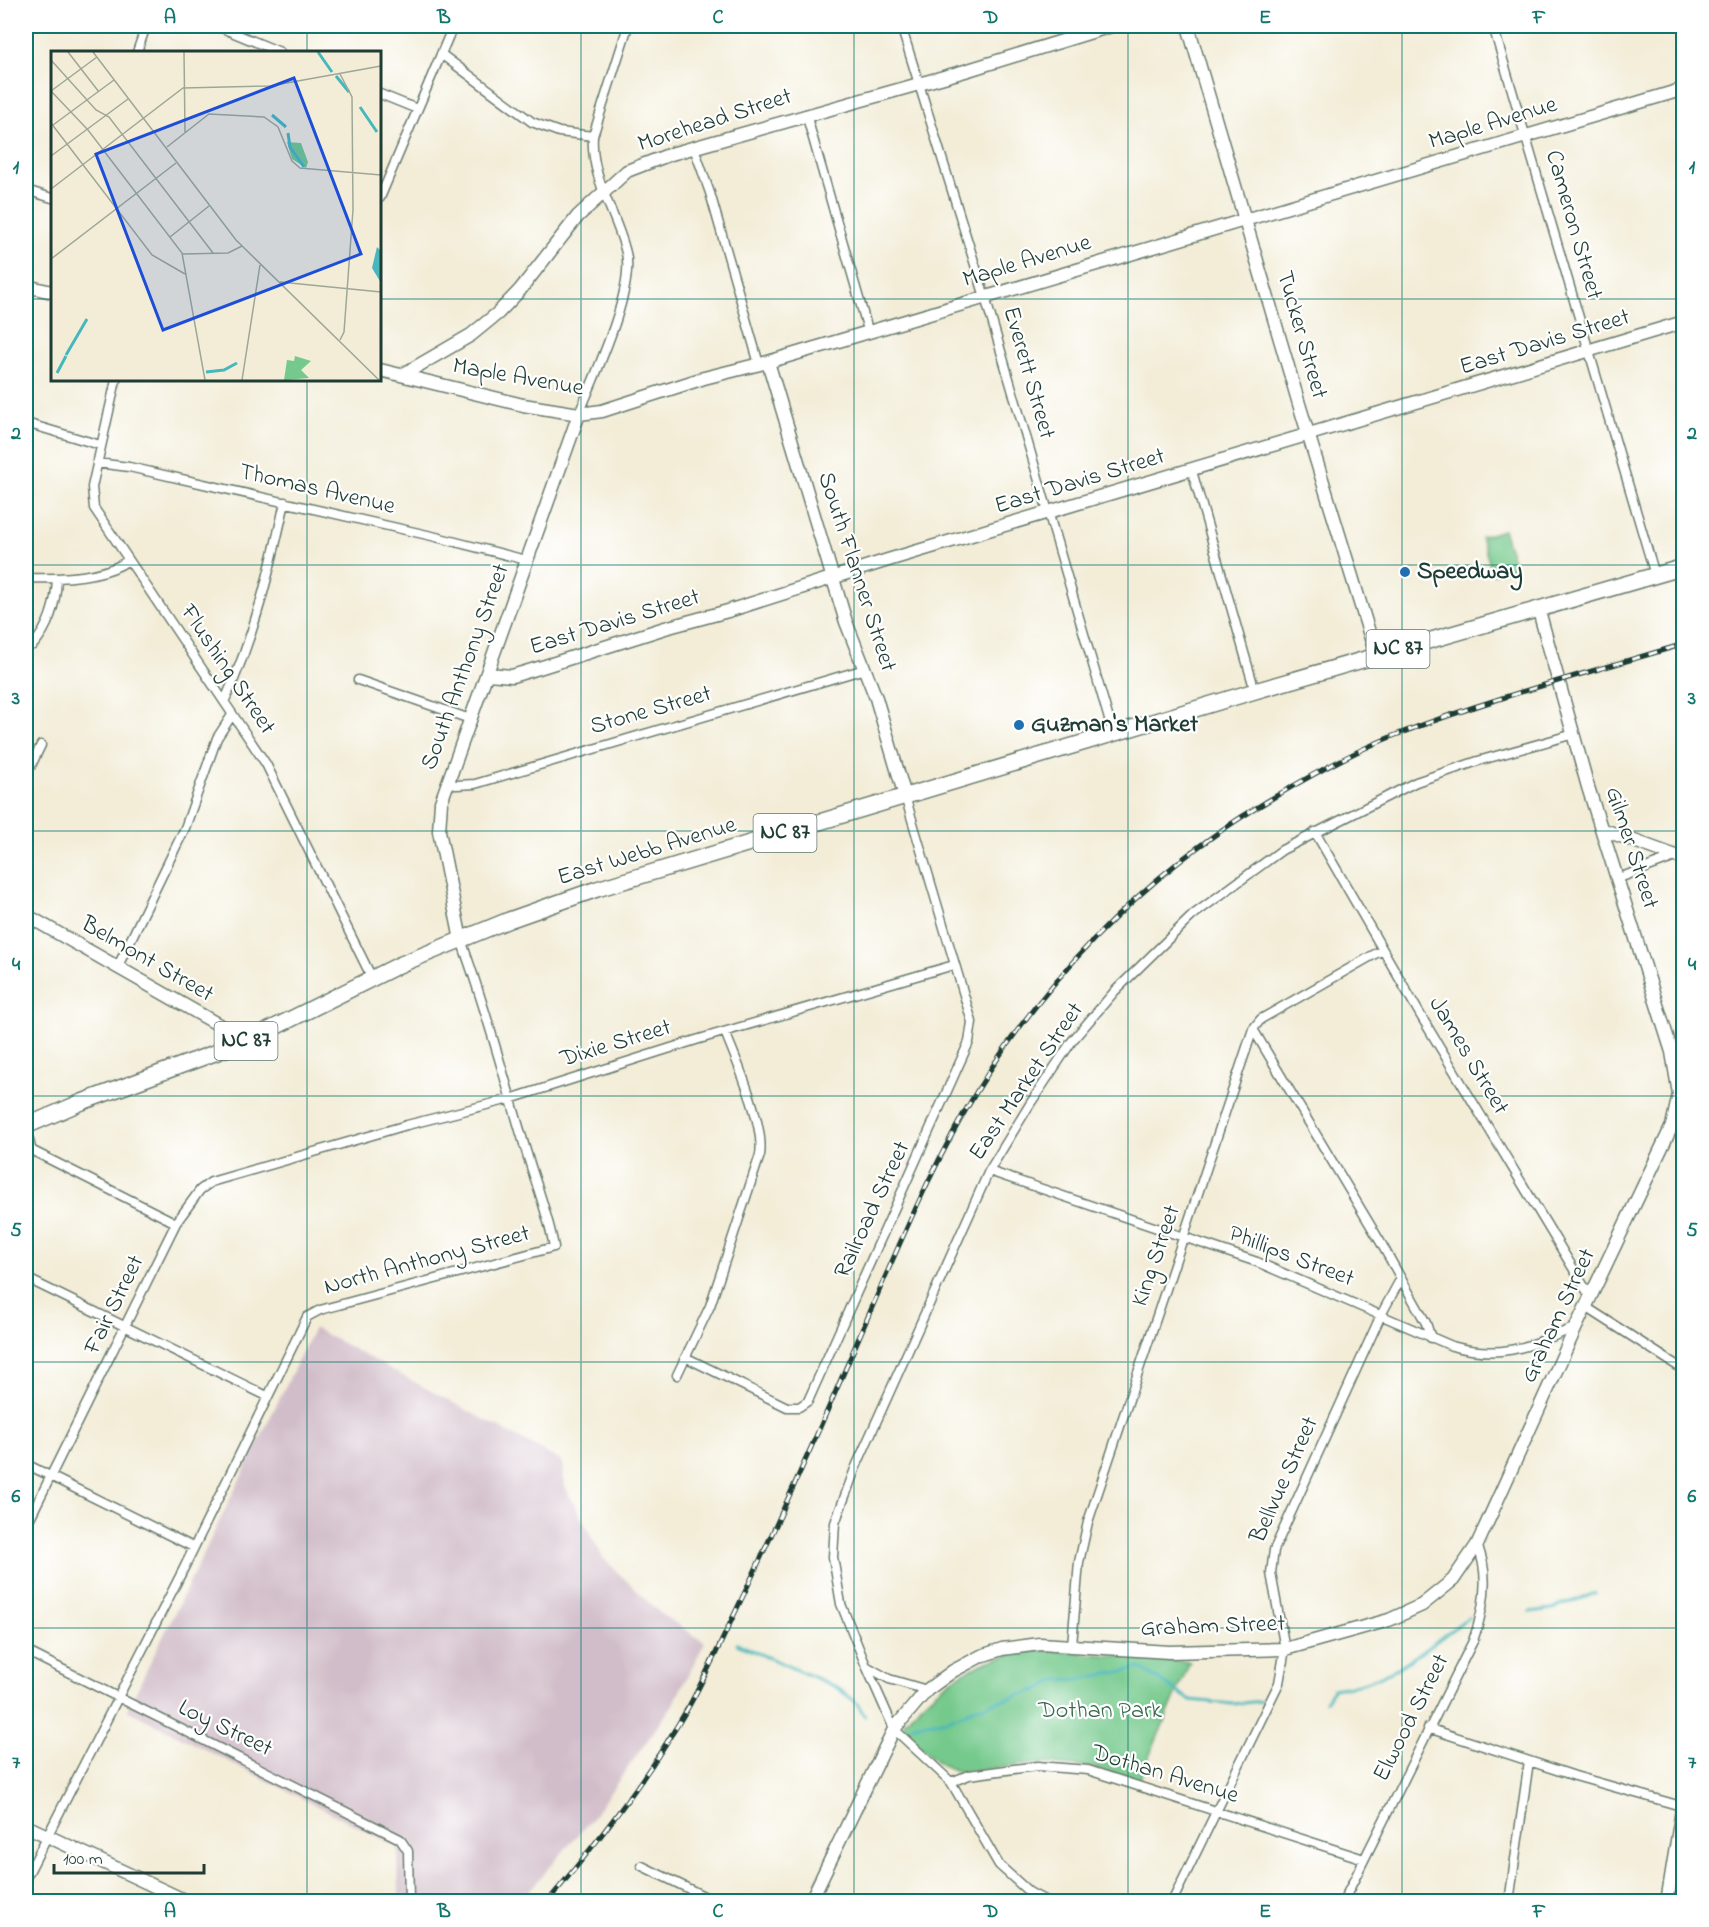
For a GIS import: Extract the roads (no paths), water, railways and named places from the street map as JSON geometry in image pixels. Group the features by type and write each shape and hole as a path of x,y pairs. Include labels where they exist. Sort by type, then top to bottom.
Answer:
{"highway":[{"name":"East Webb Avenue","path":"26,1126 80,1102 247,1041 372,978 461,940 597,889 1376,655 1683,567"}],"street":[{"path":"137,51 146,26"},
{"path":"218,26 278,51"},
{"path":"381,196 453,26"},
{"path":"579,414 598,367 627,276 626,253 616,218 603,192 594,162 594,136 628,26"},
{"name":"Everett Street","path":"901,26 986,297 1047,514 1113,733"},
{"name":"Morehead Street","path":"402,375 471,335 498,313 526,284 578,216 627,171 806,114 1111,26"},
{"name":"Tucker Street","path":"1188,26 1308,435 1376,655"},
{"name":"Cameron Street","path":"1492,26 1527,135 1655,575"},
{"path":"441,54 532,122 560,132 594,136"},
{"name":"Maple Avenue","path":"381,370 523,405 579,414 602,411 1683,89"},
{"path":"381,94 417,109"},
{"path":"806,114 868,330"},
{"name":"South Flanner Street","path":"694,148 832,580 846,622 866,669 905,796"},
{"path":"26,190 51,198"},
{"path":"26,286 51,292"},
{"name":"East Davis Street","path":"488,674 512,676 832,580 888,560 1589,353 1683,322"},
{"name":"Flushing Street","path":"116,381 92,487 94,508 127,561 225,700 232,715 266,764 372,978"},
{"name":"South Anthony Street","path":"461,940 440,831 441,802 579,414"},
{"path":"26,423 100,445"},
{"name":"Thomas Avenue","path":"97,463 285,502 497,551 526,560"},
{"path":"1192,471 1255,691"},
{"path":"225,700 237,674 266,587 285,502"},
{"path":"26,578 57,578 110,571 127,561"},
{"path":"33,645 44,633 56,598 57,578"},
{"name":"Gilmer Street","path":"1539,610 1574,734 1672,1052 1681,1095"},
{"name":"Stone Street","path":"447,782 456,785 475,784 866,669"},
{"path":"357,680 470,719"},
{"path":"118,966 185,828 217,738 232,715"},
{"name":"East Market Street","path":"894,1730 841,1604 833,1557 835,1523 855,1469 989,1171 1072,1041 1115,992 1193,915 1282,850 1425,779 1574,734"},
{"path":"26,776 41,745"},
{"path":"905,796 954,964"},
{"path":"1604,830 1679,858"},
{"name":"James Street","path":"1316,832 1382,950 1588,1302 1683,1370"},
{"path":"1619,878 1679,858"},
{"name":"Belmont Street","path":"26,915 247,1041"},
{"name":"North Anthony Street","path":"26,1878 303,1324 314,1312 554,1246 550,1223 510,1099 487,1016 461,940"},
{"path":"1382,950 1261,1019 1253,1029 1401,1278 1426,1323 1431,1338"},
{"name":"Railroad Street","path":"687,1358 787,1407 794,1408 804,1405 958,1071 971,1029 969,1011 954,964"},
{"name":"Dixie Street","path":"290,1160 510,1099 954,964"},
{"name":"King Street","path":"1072,1645 1079,1562 1088,1522 1253,1029"},
{"path":"677,1375 687,1358 720,1280 761,1150 760,1137 740,1070 725,1032"},
{"name":"Graham Street","path":"810,1902 894,1730 927,1690 965,1664 1002,1649 1040,1644 1169,1652 1284,1649 1371,1627 1422,1605 1453,1580 1477,1545 1576,1327 1664,1147 1681,1095"},
{"path":"26,1135 27,1152 176,1223"},
{"name":"Fair Street","path":"26,1526 49,1475 64,1453 176,1223 205,1186 290,1160"},
{"name":"Phillips Street","path":"989,1171 1257,1262 1452,1346 1490,1354 1523,1348 1576,1327"},
{"path":"26,1278 267,1396"},
{"name":"Bellvue Street","path":"1172,1902 1272,1702 1279,1683 1284,1649 1271,1573 1274,1550 1381,1315 1401,1278"},
{"path":"26,1464 193,1547"},
{"name":"Elwood Street","path":"1344,1902 1473,1641 1480,1620 1485,1568 1477,1545"},
{"name":"Loy Street","path":"26,1651 396,1836 406,1845 409,1856 409,1902"},
{"path":"866,1666 895,1682 927,1690"},
{"path":"1428,1728 1529,1761 1682,1802 1667,1902"},
{"path":"894,1730 951,1782 999,1865 1029,1892 1048,1902"},
{"path":"1509,1902 1529,1761"},
{"name":"Dothan Avenue","path":"951,1782 969,1775 1020,1768 1063,1767 1105,1775 1364,1859"},
{"path":"26,1826 188,1902"},
{"path":"642,1866 716,1902"}],"waterway":[{"path":"1530,1612 1552,1609 1596,1593"},
{"path":"1325,1701 1333,1689 1373,1679 1406,1663 1469,1617"},
{"path":"737,1644 836,1687 856,1702 865,1716"},
{"path":"912,1725 948,1720 975,1708 1037,1690 1056,1680 1080,1679 1141,1668 1190,1700 1233,1704 1262,1701"}],"railway":[{"path":"547,1902 623,1807 657,1757 704,1679 786,1503 906,1230 964,1113 992,1067 1024,1022 1095,938 1176,864 1220,831 1328,766 1393,736 1465,710 1684,644"}],"place":[{"name":"Speedway","path":"1405,572"},
{"name":"Guzman's Market","path":"1019,725"}],"park label":[{"name":"Dothan Park","path":"1100,1711"}]}
